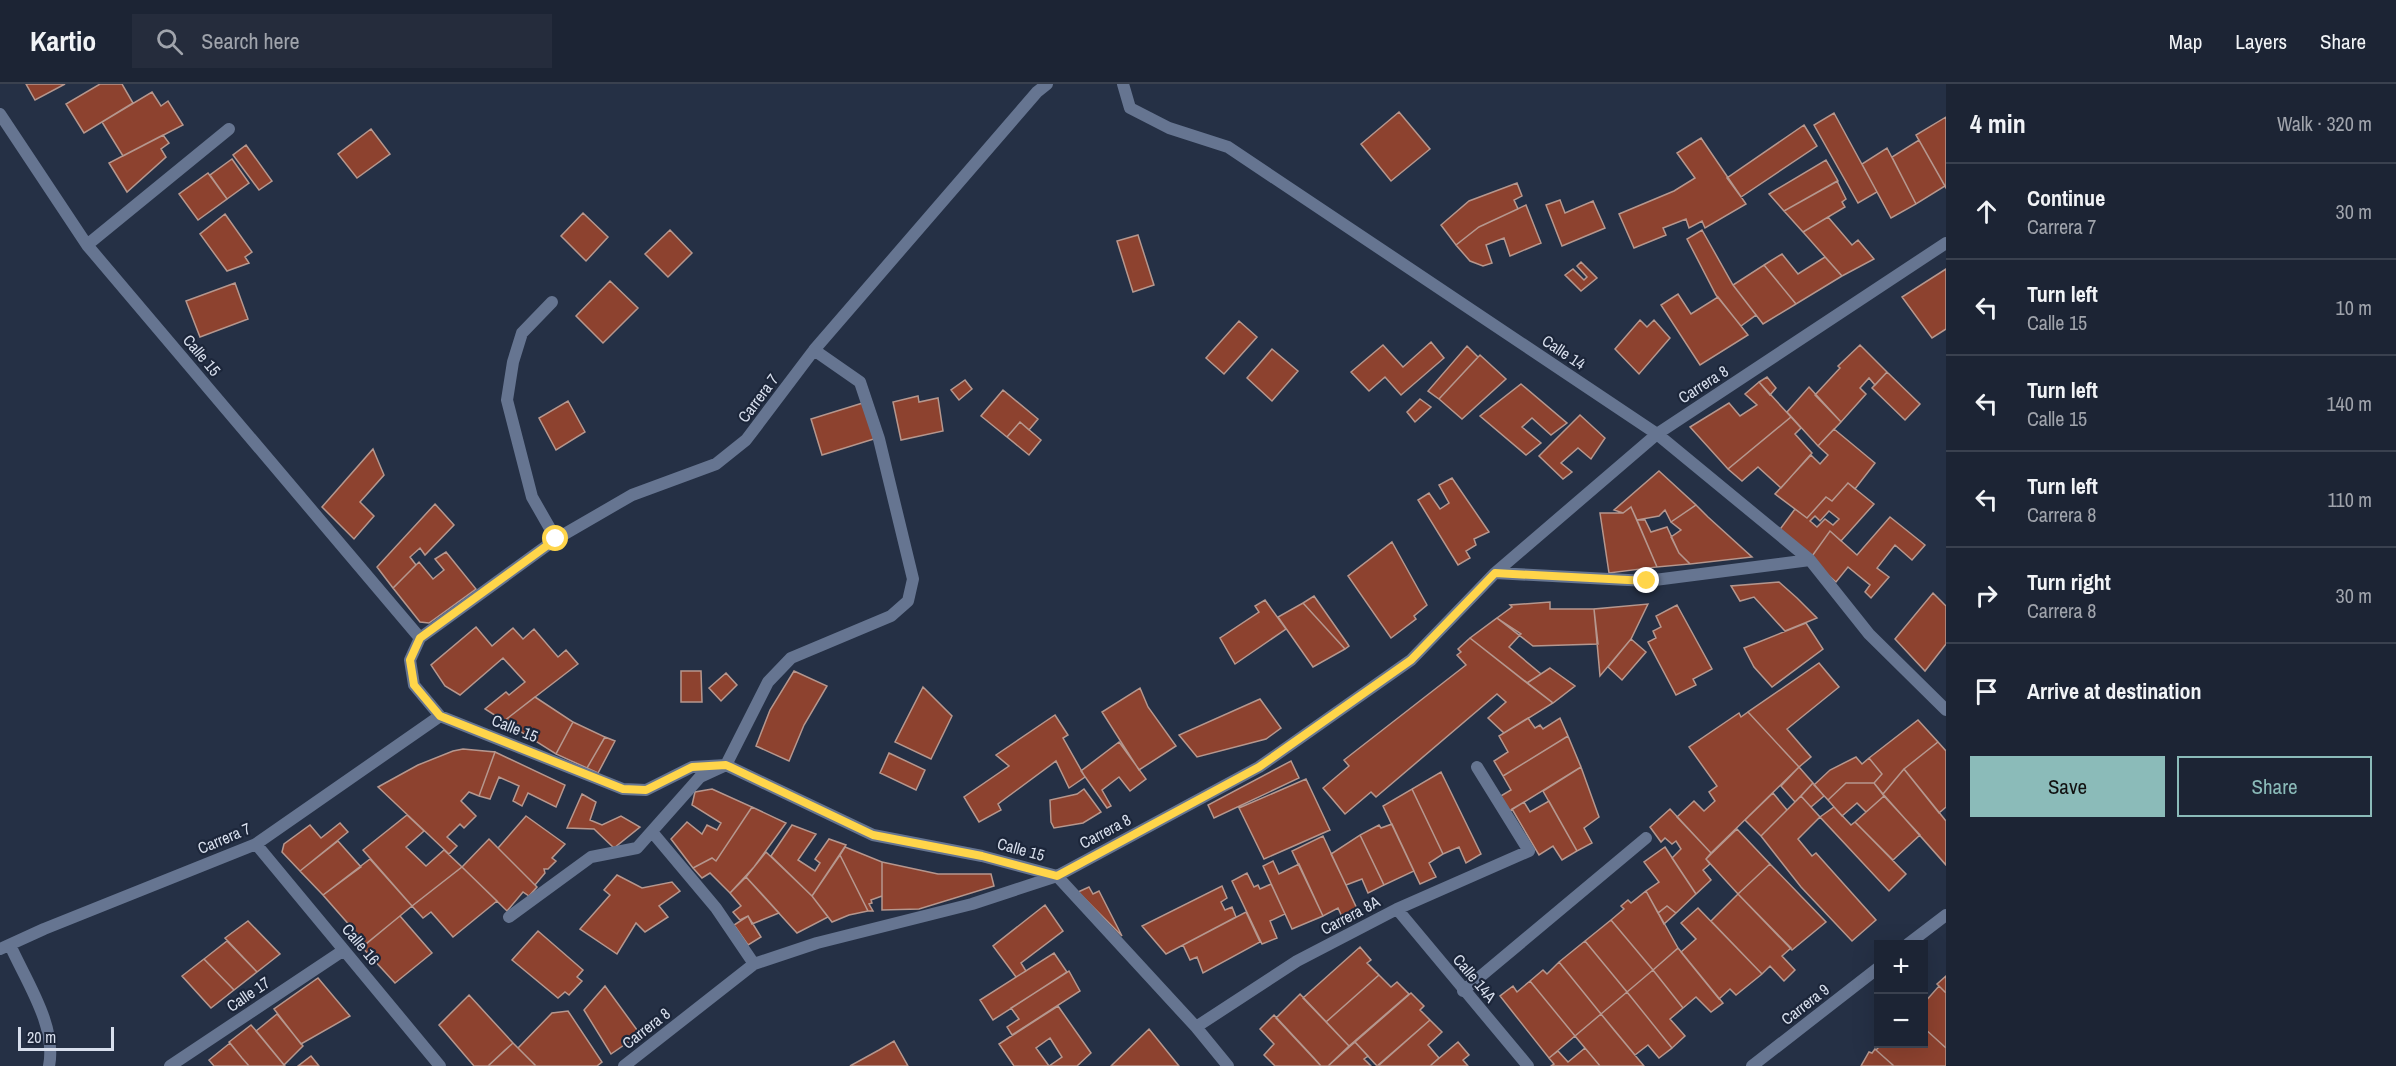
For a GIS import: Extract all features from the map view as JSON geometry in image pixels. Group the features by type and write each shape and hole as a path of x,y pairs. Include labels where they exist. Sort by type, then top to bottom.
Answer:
{"street":[{"name":"Carrera 7","path":"420,638 556,539 632,495 716,464 746,441 814,350 932,211 1037,92 1047,84"},
{"name":"Calle 14","path":"1123,84 1130,108 1169,128 1228,147 1657,434 1810,560 1869,634 1946,710"},
{"name":"Calle 15","path":"0,114 87,245 420,638 410,660 414,685 440,716 623,789 646,790 692,767 726,765 873,835 982,856 1057,876 1196,1027 1228,1066"},
{"path":"87,245 229,129"},
{"name":"Carrera 8","path":"624,1066 754,964 817,943 972,904 1057,876 1259,767 1411,660 1495,573 1657,434 1946,243"},
{"path":"552,302 522,333 513,362 507,400 532,497 556,539"},
{"path":"509,917 591,857 637,848 653,833 700,777 726,765 768,682 791,658 891,616 908,601 913,579 879,439 860,382 814,350"},
{"path":"1495,573 1647,581 1810,560"},
{"name":"Carrera 7","path":"5,947 55,924 256,844 440,716"},
{"name":"Carrera 8A","path":"1196,1027 1297,962 1397,909 1529,851 1478,767"},
{"path":"653,833 716,908 754,964"},
{"path":"1463,991 1646,838"},
{"name":"Calle 16","path":"256,844 440,1066"},
{"name":"Calle 14A","path":"1397,909 1463,991 1528,1066"},
{"path":"1914,940 1946,915"},
{"path":"5,947 48,1029 51,1055 49,1066"},
{"name":"Calle 17","path":"170,1066 344,950"},
{"name":"Carrera 9","path":"1752,1066 1874,971"}],"building":[{"path":"26,84 65,84 35,100"},
{"path":"100,84 122,84 133,103 84,133 66,104"},
{"path":"152,92 161,106 168,101 183,125 123,156 102,122"},
{"path":"1399,112 1430,149 1391,181 1361,144"},
{"path":"1834,113 1877,192 1858,203 1814,125"},
{"path":"1946,117 1946,188 1916,135"},
{"path":"1804,125 1817,146 1741,197 1727,178"},
{"path":"371,129 390,154 357,178 338,154"},
{"path":"163,135 169,143 161,149 166,157 127,192 109,163"},
{"path":"1701,138 1746,204 1705,228 1702,221 1689,228 1686,219 1663,228 1666,235 1634,248 1619,214 1674,191 1695,178 1677,153"},
{"path":"1919,140 1945,186 1916,204 1892,157"},
{"path":"246,145 272,181 259,190 233,155"},
{"path":"1887,148 1916,204 1891,218 1862,164"},
{"path":"232,159 249,183 227,199 210,175"},
{"path":"1826,160 1838,181 1784,211 1769,194"},
{"path":"208,173 227,199 198,220 179,194"},
{"path":"1837,181 1846,199 1842,202 1845,207 1803,232 1784,211"},
{"path":"1517,183 1522,196 1514,200 1518,209 1479,227 1456,245 1441,225 1469,201"},
{"path":"1560,200 1565,213 1593,201 1605,228 1562,246 1546,205"},
{"path":"1526,205 1541,243 1510,256 1504,238 1486,245 1492,263 1483,266 1470,261 1456,245 1479,227"},
{"path":"583,213 608,237 586,261 561,236"},
{"path":"225,214 252,252 245,257 249,263 227,271 200,234"},
{"path":"1828,217 1852,245 1858,240 1874,259 1842,276 1803,232"},
{"path":"670,230 692,253 668,277 645,254"},
{"path":"1702,230 1733,285 1756,315 1741,326 1716,295 1687,239"},
{"path":"1138,235 1154,285 1133,292 1117,241"},
{"path":"1782,254 1798,274 1825,257 1842,276 1796,304 1764,265"},
{"path":"1581,262 1597,278 1581,291 1565,275 1573,269 1584,280 1587,277 1577,266"},
{"path":"1764,265 1796,304 1763,324 1733,285"},
{"path":"1946,269 1946,329 1932,338 1902,297"},
{"path":"610,281 638,308 603,343 576,316"},
{"path":"235,283 248,319 200,337 186,301"},
{"path":"1678,294 1691,314 1718,297 1748,335 1700,365 1661,305"},
{"path":"1640,320 1647,327 1654,320 1670,338 1639,374 1615,349"},
{"path":"1239,321 1257,337 1224,374 1206,358"},
{"path":"1431,342 1444,358 1401,395 1385,377 1369,391 1351,372 1383,345 1403,367"},
{"path":"1860,345 1887,372 1875,385 1869,378 1860,388 1866,394 1841,422 1815,395 1840,368 1838,366"},
{"path":"1467,346 1478,357 1439,399 1428,391"},
{"path":"1272,349 1298,371 1272,401 1247,378"},
{"path":"1480,355 1506,379 1462,419 1439,399"},
{"path":"1887,372 1920,404 1905,420 1872,388"},
{"path":"1767,377 1776,388 1770,395 1759,382"},
{"path":"965,380 972,389 959,400 951,390"},
{"path":"1759,382 1791,417 1728,469 1690,427 1729,403 1740,416 1757,405 1745,394"},
{"path":"1521,384 1567,423 1551,435 1532,418 1522,427 1541,443 1526,455 1480,416"},
{"path":"1809,387 1841,422 1818,446 1787,412"},
{"path":"1003,390 1038,419 1029,430 1020,422 1007,437 981,416"},
{"path":"918,396 919,402 938,398 943,431 901,440 893,402"},
{"path":"1420,399 1431,407 1415,422 1407,412"},
{"path":"568,401 585,432 556,450 539,418"},
{"path":"866,402 877,438 822,455 811,419"},
{"path":"1580,415 1605,438 1591,459 1578,448 1561,463 1572,472 1563,479 1539,456"},
{"path":"1791,417 1801,428 1795,434 1812,453 1781,488 1758,467 1742,481 1728,469"},
{"path":"1020,422 1041,440 1029,455 1007,437"},
{"path":"1834,429 1875,463 1855,489 1848,483 1832,501 1826,497 1807,518 1775,494 1811,455 1820,464 1828,455 1818,446"},
{"path":"373,449 384,475 360,502 374,516 354,539 322,507"},
{"path":"1659,471 1696,505 1671,522 1665,510 1659,516 1637,520 1631,507 1623,513 1614,510"},
{"path":"1452,478 1489,532 1474,539 1476,545 1466,551 1470,558 1458,565 1418,500 1429,493 1440,509 1449,503 1439,485"},
{"path":"1848,483 1874,504 1841,541 1830,531 1810,559 1778,532 1795,509 1807,518 1826,497 1832,501","holes":["1829,511 1839,519 1833,525 1825,519 1817,527 1810,521 1815,516 1820,521"]},
{"path":"435,504 454,525 425,555 420,548 410,557 416,565 393,588 377,567"},
{"path":"1696,505 1752,557 1690,564 1679,553 1671,537 1681,530 1671,522"},
{"path":"1631,507 1657,567 1609,573 1600,513 1623,513"},
{"path":"1890,517 1925,545 1912,560 1895,545 1877,568 1889,577 1871,598 1865,592 1870,585 1848,567 1836,582 1810,559 1830,531 1857,555"},
{"path":"1637,520 1645,520 1651,532 1667,527 1679,553 1690,564 1657,567"},
{"path":"1392,542 1427,605 1414,616 1416,619 1391,638 1348,576"},
{"path":"446,552 476,589 429,623 420,622 393,588 419,562 433,579 444,570 435,559"},
{"path":"1779,582 1817,618 1785,631 1754,597 1740,601 1731,586"},
{"path":"1933,593 1946,606 1946,644 1925,671 1895,639"},
{"path":"1314,596 1349,646 1345,649 1303,603"},
{"path":"1265,600 1286,629 1235,664 1220,638 1259,612 1255,606"},
{"path":"1550,602 1550,609 1594,609 1598,644 1533,646 1497,618 1512,607 1510,605"},
{"path":"1303,603 1345,649 1313,667 1278,617"},
{"path":"1648,604 1631,639 1600,676 1594,609"},
{"path":"1677,605 1712,669 1693,679 1696,685 1676,695 1648,642 1656,638 1653,631 1661,627 1656,616"},
{"path":"1497,618 1521,634 1509,647 1541,674 1527,683 1470,638"},
{"path":"1806,623 1823,649 1772,687 1754,667 1744,648"},
{"path":"476,627 492,646 513,628 523,639 534,629 558,657 566,650 578,664 504,721 485,709 506,692 509,695 525,682 503,658 460,695 445,686 431,665"},
{"path":"1470,638 1553,703 1504,733 1488,718 1506,702 1497,694 1376,797 1371,792 1345,814 1323,788 1349,766 1344,760 1466,665 1457,655 1461,652 1458,649"},
{"path":"1631,639 1646,652 1622,680 1608,667"},
{"path":"1819,663 1839,687 1787,729 1811,757 1799,767 1748,712"},
{"path":"1550,668 1575,686 1553,703 1527,683"},
{"path":"681,671 701,671 702,702 681,702"},
{"path":"794,671 827,686 804,725 789,761 756,746 770,710"},
{"path":"726,673 737,685 721,701 709,688"},
{"path":"923,687 952,716 931,759 895,742"},
{"path":"1140,688 1148,707 1176,746 1139,770 1102,712"},
{"path":"535,697 573,722 556,754 504,721"},
{"path":"1260,699 1281,728 1266,739 1197,757 1179,735"},
{"path":"1748,712 1799,767 1711,853 1677,817 1694,801 1704,811 1715,801 1709,792 1717,786 1689,747 1739,713 1741,717"},
{"path":"1055,715 1068,735 1063,738 1085,777 1069,788 1056,761 998,804 1001,810 979,822 964,797 1009,766 996,755"},
{"path":"1528,718 1535,728 1540,725 1543,729 1560,718 1568,736 1503,776 1494,761 1508,752 1499,736"},
{"path":"1918,720 1938,742 1904,769 1883,794 1874,783 1882,774 1869,758"},
{"path":"573,722 605,737 587,768 556,754"},
{"path":"1568,736 1581,767 1508,812 1499,797 1511,790 1503,776"},
{"path":"605,737 615,741 598,773 587,768"},
{"path":"1119,742 1146,779 1130,791 1119,777 1102,790 1111,806 1107,808 1081,771"},
{"path":"1938,742 1946,751 1946,807 1939,813 1904,769"},
{"path":"463,749 495,752 479,796 469,792 461,801 476,816 464,828 460,824 447,837 457,846 449,854 378,787 418,765"},
{"path":"495,752 565,785 556,807 528,793 522,806 513,801 519,786 499,777 490,799 479,796"},
{"path":"889,753 925,770 916,790 880,773"},
{"path":"1856,757 1862,764 1869,758 1882,774 1874,783 1846,783 1828,800 1814,785 1830,770"},
{"path":"1291,761 1299,778 1214,818 1208,805"},
{"path":"1581,767 1599,817 1584,828 1592,843 1577,851 1543,791"},
{"path":"1799,767 1813,783 1795,802 1781,786"},
{"path":"1904,769 1946,821 1946,865 1883,794"},
{"path":"1441,772 1481,854 1466,863 1459,847 1443,854 1412,789"},
{"path":"1306,779 1330,830 1264,859 1239,808"},
{"path":"1813,783 1824,796 1811,807 1801,796"},
{"path":"1846,783 1874,783 1884,796 1866,812 1857,803 1842,816 1828,800"},
{"path":"712,789 752,807 716,861 712,858 693,868 671,839 687,822 702,834 707,825 717,830 721,823 692,805 695,792"},
{"path":"1084,789 1101,812 1083,823 1054,828 1051,822 1050,800 1077,794"},
{"path":"1412,789 1443,854 1429,863 1436,877 1420,884 1383,806"},
{"path":"1773,793 1787,810 1761,836 1745,820"},
{"path":"582,794 596,802 590,820 602,825 621,816 640,827 614,848 594,829 567,828"},
{"path":"1801,796 1820,817 1798,839 1812,856 1816,853 1876,920 1852,941 1801,887 1761,836"},
{"path":"1884,796 1920,835 1893,860 1855,822"},
{"path":"1549,801 1577,851 1562,860 1553,846 1539,855 1512,809 1524,802 1530,812"},
{"path":"752,807 786,823 754,867 730,893 710,873 702,878 693,868 712,858 716,861"},
{"path":"1834,807 1851,825 1855,822 1906,874 1889,891 1820,817"},
{"path":"1670,809 1711,853 1706,859 1710,864 1703,870 1711,880 1696,894 1672,858 1681,849 1676,841 1672,844 1665,838 1661,842 1650,827"},
{"path":"407,815 424,831 406,847 426,866 444,850 462,867 412,906 363,850"},
{"path":"526,816 565,844 552,858 556,861 548,869 544,869 545,873 535,885 498,848"},
{"path":"340,823 348,832 300,871 282,852 284,844 310,825 321,838"},
{"path":"1392,824 1414,871 1384,885 1360,835 1379,825 1381,828"},
{"path":"792,825 816,834 798,860 815,871 820,863 815,859 829,839 846,845 812,896 771,856"},
{"path":"1737,829 1770,864 1738,894 1706,859"},
{"path":"1360,835 1384,885 1368,893 1362,879 1346,885 1331,854"},
{"path":"1323,836 1359,913 1344,921 1338,908 1323,916 1292,851"},
{"path":"489,839 537,887 529,896 523,892 507,911 462,867"},
{"path":"338,841 361,867 323,895 300,871"},
{"path":"845,847 882,862 882,896 871,900 872,903 869,904 873,911 868,911 840,855"},
{"path":"1665,847 1696,894 1676,913 1667,906 1658,913 1646,891 1659,882 1644,862"},
{"path":"766,852 812,896 828,917 797,933 746,877"},
{"path":"840,855 868,911 832,922 812,896"},
{"path":"370,859 412,906 366,944 323,895"},
{"path":"1273,861 1279,874 1299,864 1323,916 1292,929 1263,866"},
{"path":"882,862 938,874 991,874 994,886 919,909 882,910"},
{"path":"1770,864 1826,922 1792,950 1738,894"},
{"path":"462,867 497,901 453,937 431,912 423,918 412,906"},
{"path":"1247,873 1254,887 1258,885 1260,889 1271,884 1285,914 1270,921 1277,938 1262,944 1232,881"},
{"path":"617,875 642,888 672,882 680,891 659,906 668,917 645,932 636,923 617,954 580,929 610,895 604,890"},
{"path":"746,877 779,913 752,924 748,916 740,920 733,912 741,906 730,893"},
{"path":"1222,886 1227,898 1221,902 1225,910 1232,907 1236,917 1166,954 1142,926"},
{"path":"1089,887 1093,894 1099,891 1122,936 1078,892"},
{"path":"1646,891 1678,948 1653,970 1611,920 1624,909 1621,906 1628,900 1631,903"},
{"path":"1738,894 1791,948 1782,956 1795,970 1784,981 1770,966 1762,974 1711,921"},
{"path":"1045,905 1063,931 1021,963 1026,971 1016,977 993,946"},
{"path":"1667,906 1676,913 1664,924 1658,913"},
{"path":"1698,908 1762,974 1736,995 1730,989 1719,999 1681,952 1696,939 1681,923"},
{"path":"1246,912 1260,942 1203,973 1197,957 1190,960 1183,945"},
{"path":"400,916 432,953 395,983 362,947"},
{"path":"748,916 761,937 748,945 734,925"},
{"path":"1611,920 1653,970 1627,992 1585,941"},
{"path":"248,921 280,954 257,972 225,938"},
{"path":"538,931 583,970 577,977 582,981 569,995 565,992 558,998 512,960"},
{"path":"227,941 257,972 234,990 204,959"},
{"path":"1585,941 1627,992 1601,1014 1559,962"},
{"path":"1360,947 1371,960 1367,963 1379,975 1326,1022 1303,998"},
{"path":"1678,948 1723,1003 1711,1012 1696,997 1683,1008 1653,970"},
{"path":"1054,953 1067,972 993,1020 980,1000"},
{"path":"204,959 234,990 211,1008 182,976"},
{"path":"1559,962 1601,1014 1575,1036 1530,981 1543,970 1547,974"},
{"path":"1653,970 1683,1008 1670,1019 1685,1036 1672,1048 1627,992"},
{"path":"1069,971 1080,991 1012,1035 1007,1027 1019,1019 1011,1008"},
{"path":"1379,975 1391,987 1397,982 1409,994 1349,1046 1326,1022"},
{"path":"1946,976 1946,993 1937,984"},
{"path":"318,978 350,1016 301,1044 274,1009"},
{"path":"1530,981 1575,1036 1549,1058 1500,996 1513,986 1517,992"},
{"path":"605,986 640,1034 611,1054 584,1010"},
{"path":"1939,986 1946,993 1946,1048 1928,1032 1928,998"},
{"path":"1627,992 1672,1048 1659,1058 1648,1045 1635,1055 1601,1014"},
{"path":"1411,993 1424,1006 1420,1010 1430,1020 1377,1066 1355,1042"},
{"path":"1300,994 1349,1046 1328,1066 1321,1066 1276,1018"},
{"path":"469,995 513,1043 488,1066 474,1066 439,1025"},
{"path":"1058,1006 1091,1053 1077,1066 1049,1066 1014,1066 999,1044","holes":["1050,1038 1062,1057 1049,1066 1036,1048"]},
{"path":"568,1011 602,1062 597,1066 536,1066 518,1048 552,1013"},
{"path":"277,1014 303,1046 284,1065 256,1031"},
{"path":"1601,1014 1644,1066 1600,1066 1575,1036"},
{"path":"1274,1015 1321,1066 1275,1066 1264,1055 1274,1044 1260,1029"},
{"path":"1430,1020 1442,1032 1428,1045 1439,1058 1430,1066 1378,1066"},
{"path":"251,1025 285,1066 249,1066 242,1058 229,1042"},
{"path":"1149,1029 1179,1066 1111,1066"},
{"path":"1928,1032 1946,1048 1946,1066 1894,1066 1876,1050 1878,1048 1928,1048"},
{"path":"894,1041 908,1066 850,1066 879,1050"},
{"path":"1355,1042 1368,1056 1364,1059 1371,1066 1328,1066"},
{"path":"1458,1042 1469,1055 1463,1060 1468,1066 1430,1066"},
{"path":"230,1043 249,1066 214,1066 209,1060"},
{"path":"513,1043 536,1066 488,1066 505,1050"},
{"path":"1585,1048 1600,1066 1551,1066 1554,1064 1549,1058 1558,1051 1568,1062"},
{"path":"1875,1049 1894,1066 1861,1066 1869,1052 1872,1053"},
{"path":"311,1056 319,1066 298,1066"}],"route":[{"path":"556,539 420,638 410,660 414,685 440,716 623,789 646,790 692,767 726,765 873,835 982,856 1057,876 1259,767 1411,660 1495,573 1647,581"}]}
